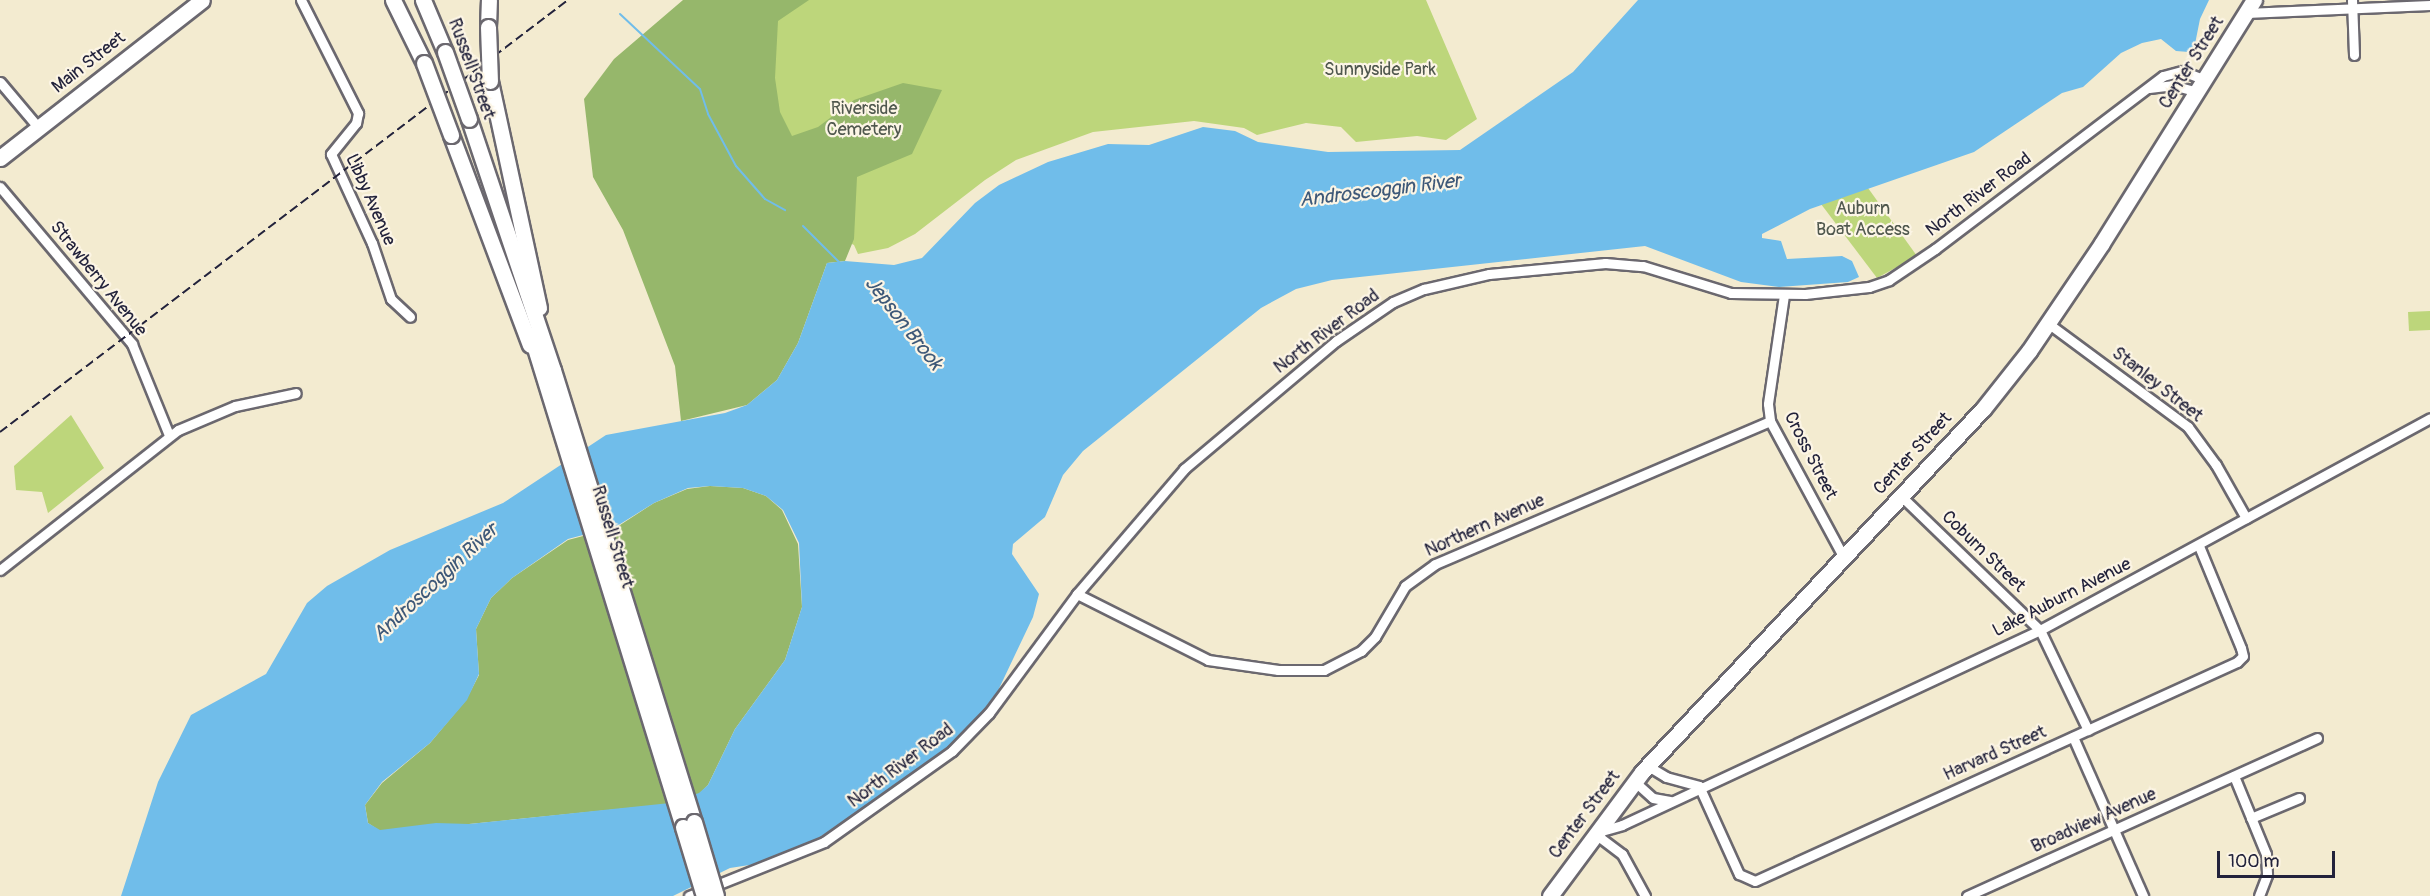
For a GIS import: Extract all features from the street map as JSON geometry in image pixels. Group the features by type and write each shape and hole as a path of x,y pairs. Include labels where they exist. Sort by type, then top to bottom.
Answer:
{"main road":[{"name":"Main Street","path":"0,158 202,0"},
{"path":"393,0 424,63 549,379"},
{"name":"Russell Street","path":"423,0 469,119 688,825"},
{"path":"489,0 490,81 549,379"},
{"name":"Center Street","path":"1550,896 1634,781 1983,409 2049,324 2202,86 2250,6"},
{"path":"688,825 704,896"},
{"path":"688,825 716,896"}],"street":[{"name":"Libby Avenue","path":"301,0 358,113 356,123 331,154 372,243 391,299 410,317"},
{"path":"2352,4 2354,55"},
{"path":"2250,6 2430,5"},
{"name":"North River Road","path":"688,896 824,842 930,768 989,713 1077,594 1152,503 1202,453 1368,317 1418,291 1505,271 1617,263 1643,266 1731,293 1784,295 1857,290 1889,280 2163,76 2175,72 2192,72 2202,86"},
{"path":"0,82 38,128"},
{"path":"2149,88 2172,85 2202,86"},
{"name":"Strawberry Avenue","path":"0,187 132,344 169,435"},
{"name":"Cross Street","path":"1784,295 1768,404 1770,421 1843,556"},
{"name":"Stanley Street","path":"2049,324 2188,428 2210,454 2246,518"},
{"path":"0,570 169,435 235,406 296,393"},
{"name":"Lake Auburn Avenue","path":"1594,834 1671,801 1699,786 2040,630 2199,546 2430,418"},
{"name":"Northern Avenue","path":"1077,594 1208,660 1278,670 1324,670 1361,651 1375,637 1405,586 1435,564 1770,421"},
{"name":"Coburn Street","path":"1901,496 2040,630 2088,730"},
{"name":"Harvard Street","path":"1699,786 1739,874 1755,881 2241,660 2241,648 2199,546"},
{"path":"2073,737 2143,896"},
{"name":"Broadview Avenue","path":"1967,896 2317,738"},
{"path":"1648,766 1666,777 1699,786"},
{"path":"2234,776 2268,862 2259,896"},
{"path":"1634,781 1653,798 1671,801"},
{"path":"2251,818 2299,798"},
{"path":"1594,834 1622,854 1645,896"}],"green space":[{"path":"683,0 809,0 778,21 775,78 780,112 792,136 818,127 854,100 903,83 942,90 912,154 857,177 854,239 845,261 827,263 798,343 777,380 747,405 681,421 675,366 623,230 593,177 584,99 614,59"},
{"name":"Riverside Cemetery","path":"779,0 1426,0 1477,119 1446,140 1417,136 1356,142 1341,127 1306,123 1257,135 1244,128 1194,121 1093,132 1016,160 985,180 915,234 888,248 858,254 854,245 752,196"},
{"name":"Auburn Boat Access","path":"1868,188 1917,256 1877,278 1821,204"},
{"path":"2430,311 2430,330 2409,331 2408,312"},
{"path":"71,415 104,468 48,513 42,492 16,490 14,466"},
{"path":"710,486 743,488 766,496 782,510 798,544 802,607 785,660 735,729 708,785 699,794 669,804 469,824 380,831 368,823 365,805 382,783 430,743 466,700 479,675 476,629 491,598 512,578 568,540 617,527 654,503 687,489"}],"water":[{"name":"Androscoggin River","path":"1638,0 2209,0 2200,19 2194,49 2189,52 2176,51 2161,39 2142,43 2121,53 2083,87 2062,93 1974,152 1810,209 1762,234 1762,238 1781,241 1787,259 1842,256 1852,261 1859,277 1848,282 1779,287 1741,282 1645,246 1332,280 1296,289 1261,308 1083,451 1063,475 1045,517 1013,544 1012,554 1039,594 1033,617 986,716 910,781 802,848 768,862 730,868 673,896 121,896 158,782 191,715 266,674 307,603 327,586 390,550 503,503 606,435 725,413 747,405 777,380 798,343 827,263 845,261 894,265 922,258 975,203 999,185 1048,162 1108,144 1149,145 1203,127 1235,131 1258,142 1328,152 1460,150 1573,72","holes":["710,486 743,488 766,496 783,510 799,543 802,607 785,660 735,729 708,785 699,793 670,803 469,824 436,823 380,830 368,823 365,805 382,782 430,743 467,700 479,674 476,629 491,598 512,578 568,539 617,526 654,503 688,488"]}],"waterway":[{"name":"Jepson Brook","path":"620,14 700,89 708,114 736,166 765,199 785,210"},
{"name":"Jepson Brook","path":"803,226 839,262"}],"railway":[{"path":"0,432 568,0"}],"park label":[{"name":"Sunnyside Park","path":"1380,70"}]}
